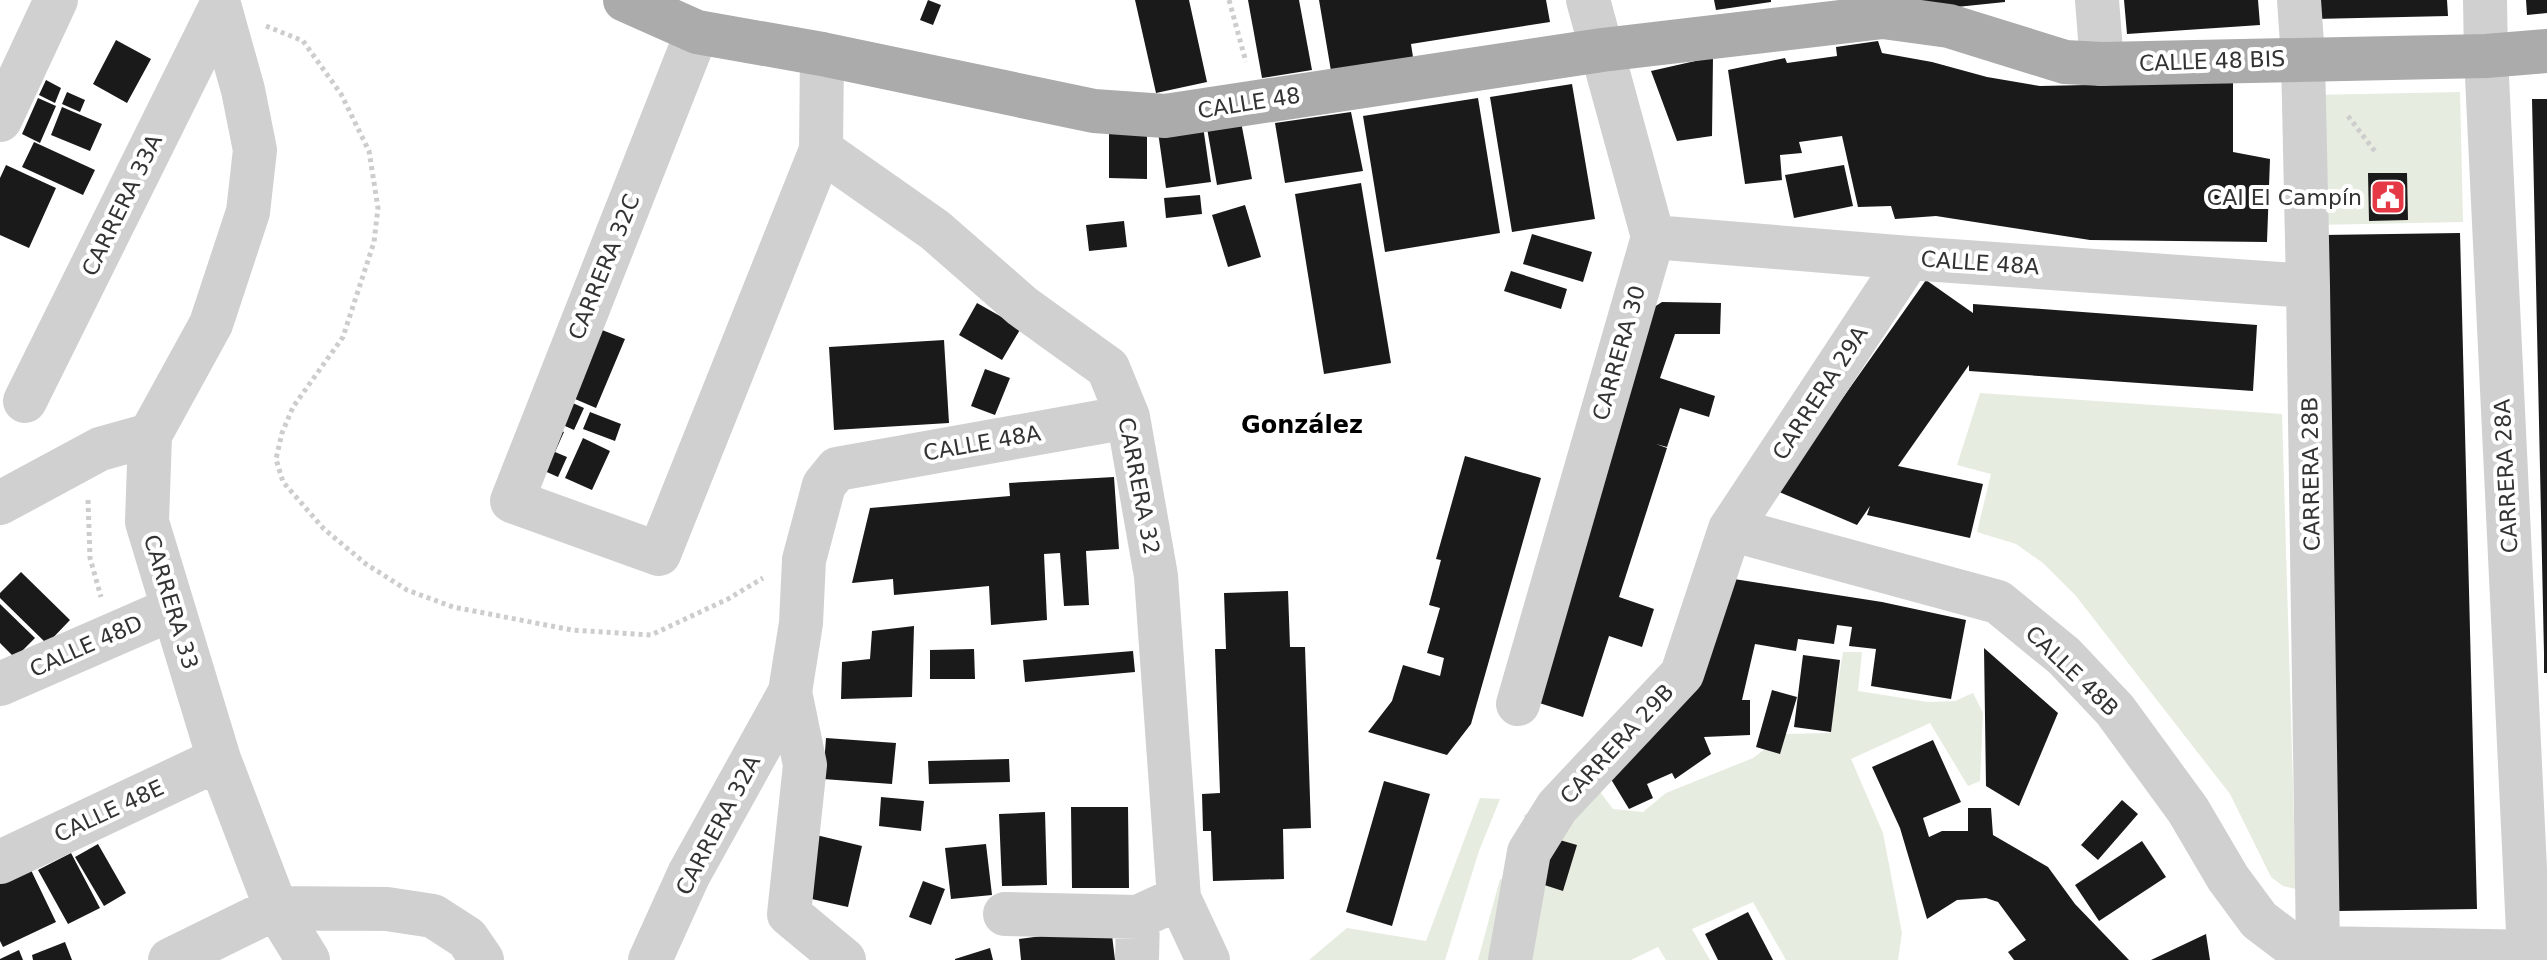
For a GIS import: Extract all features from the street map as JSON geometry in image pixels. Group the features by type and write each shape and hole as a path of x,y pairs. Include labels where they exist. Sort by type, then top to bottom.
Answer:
{"main road":[{"name":"CALLE 48","path":"625,0 697,32 822,54 1094,111 1165,116 1882,8"},
{"name":"CALLE 48 BIS","path":"1882,8 2065,62 2102,64 2486,56 2547,51"}],"street":[{"path":"0,120 56,0"},
{"path":"1588,0 1653,237"},
{"path":"2097,0 2102,64"},
{"name":"CARRERA 28B","path":"2299,0 2308,286 2318,948"},
{"name":"CARRERA 28A","path":"2485,0 2538,952"},
{"name":"CARRERA 33A","path":"25,401 211,4"},
{"name":"CARRERA 33","path":"211,4 243,90 255,150 248,212 211,324 150,435 147,522 219,759 276,908 308,960"},
{"name":"CARRERA 32C","path":"697,32 512,501 659,554 821,150"},
{"path":"821,150 822,54"},
{"name":"CARRERA 32","path":"821,150 935,230 1022,306 1108,368 1128,417 1156,576 1179,898 1208,960"},
{"name":"CALLE 48A","path":"1653,237 2308,286"},
{"name":"CARRERA 30","path":"1518,704 1653,237"},
{"name":"CARRERA 29A","path":"1730,529 1909,258"},
{"name":"CALLE 48A","path":"837,469 1128,417"},
{"path":"0,503 100,449 150,435"},
{"name":"CARRERA 32A","path":"650,960 689,874 790,692 801,623 804,560 824,485 837,469"},
{"name":"CALLE 48B","path":"1730,529 1998,602 2064,656 2115,710 2188,810 2228,878 2259,920 2288,942 2318,948 2538,952"},
{"name":"CARRERA 29B","path":"1510,960 1529,852 1557,807 1682,674 1730,529"},
{"name":"CALLE 48D","path":"0,684 172,609"},
{"name":"CARRERA 32A","path":"790,692 805,765 789,914 844,960"},
{"name":"CALLE 48E","path":"0,862 219,759"},
{"path":"1005,914 1138,917 1179,898"},
{"path":"170,960 276,908 387,909 433,916 467,938 482,960"},
{"path":"1137,960 1138,917"}],"path":[{"path":"1229,0 1256,102"},
{"path":"211,4 303,41 341,94 369,151 378,208 374,242 343,337 293,407 276,459 283,482 324,529 366,564 407,590 453,607 572,630 651,635 804,560"},
{"path":"100,449 88,499 90,558 111,635"}],"shaded area":[{"path":"2460,92 2463,222 2314,225 2311,95"},
{"path":"1980,393 2282,414 2296,889 2283,886 2271,877 2230,794 2076,596 2043,563 2016,544 1977,532 1991,474 1957,465"},
{"path":"1843,652 1862,652 1858,691 1928,702 1955,701 1973,693 1983,713 1980,781 1968,786 1930,723 1851,759 1883,833 1902,933 1898,960 1786,960 1753,902 1692,929 1710,960 1666,960 1658,947 1631,960 1478,960 1500,879 1534,888 1552,831 1523,816 1564,790 1591,780 1613,809 1643,812 1666,793 1753,758 1785,734 1830,733"},
{"path":"1480,798 1500,799 1479,851 1445,960 1309,960 1347,928 1426,941"}],"building":[{"path":"928,0 941,5 933,25 920,20"},
{"path":"1135,0 1189,0 1207,82 1156,93"},
{"path":"1248,0 1299,0 1312,70 1262,78"},
{"path":"1319,0 1546,0 1550,22 1411,44 1413,57 1331,71"},
{"path":"1714,0 1771,0 1771,2 1716,10"},
{"path":"1917,0 2005,0 2005,2 1918,11"},
{"path":"2124,0 2258,0 2260,25 2127,34"},
{"path":"2314,0 2447,0 2448,16 2314,19"},
{"path":"2526,0 2547,0 2547,13 2527,15"},
{"path":"116,40 151,59 127,103 93,84"},
{"path":"1878,41 1882,53 2040,86 2233,82 2233,152 2270,159 2267,242 2090,240 1936,216 1895,219 1891,206 1858,207 1842,136 1799,142 1802,153 1780,155 1782,180 1745,184 1728,70 1785,58 1787,63 1837,56 1836,47"},
{"path":"1713,57 1712,136 1677,141 1651,71"},
{"path":"46,80 61,88 55,103 39,95"},
{"path":"1572,84 1595,219 1512,232 1490,97"},
{"path":"67,92 85,100 80,112 62,104"},
{"path":"38,98 56,106 40,143 22,134"},
{"path":"1478,98 1500,233 1385,252 1363,116"},
{"path":"2532,99 2547,99 2547,673 2544,673"},
{"path":"62,107 102,124 90,151 51,135"},
{"path":"1351,112 1363,171 1285,183 1275,123"},
{"path":"1109,121 1147,121 1147,179 1109,178"},
{"path":"1241,122 1252,179 1217,185 1207,128"},
{"path":"1203,126 1211,182 1166,188 1158,132"},
{"path":"34,142 95,170 83,195 22,167"},
{"path":"6,165 56,188 29,248 0,235 0,178"},
{"path":"1844,165 1853,206 1794,218 1785,175"},
{"name":"CAI El Campín","path":"2368,173 2407,173 2408,220 2369,221"},
{"path":"1361,183 1391,363 1324,374 1295,194"},
{"path":"1200,195 1202,214 1166,218 1164,198"},
{"path":"1245,205 1261,257 1228,267 1212,215"},
{"path":"1124,221 1127,247 1089,251 1086,225"},
{"path":"2460,233 2477,909 2337,911 2323,235"},
{"path":"1532,234 1592,252 1583,282 1523,264"},
{"path":"1511,271 1567,289 1561,309 1504,291"},
{"path":"1926,280 1973,313 1973,304 2257,325 2253,391 1969,371 1969,365 1898,466 1983,484 1970,538 1867,515 1870,506 1857,525 1777,491"},
{"path":"1662,302 1721,303 1720,334 1675,334 1660,378 1715,396 1709,417 1680,408 1667,447 1656,444 1667,448 1619,597 1654,609 1642,647 1609,636 1583,717 1530,700 1651,309"},
{"path":"977,303 1021,328 1002,360 959,335"},
{"path":"597,328 625,339 596,408 568,396"},
{"path":"944,340 949,423 834,430 829,347"},
{"path":"985,369 1010,378 995,415 971,406"},
{"path":"557,396 584,408 574,430 547,418"},
{"path":"590,412 621,424 615,441 583,429"},
{"path":"548,425 564,432 555,452 567,457 558,477 531,465"},
{"path":"583,438 610,451 592,490 565,478"},
{"path":"1465,456 1541,478 1471,724 1447,755 1368,732 1392,701 1403,665 1440,676 1444,658 1427,653 1440,608 1429,605 1441,560 1436,559"},
{"path":"1114,477 1119,549 1086,551 1089,605 1064,606 1060,553 1044,554 1047,620 991,625 989,586 894,595 893,579 852,583 870,508 1010,496 1009,483"},
{"path":"21,572 70,620 47,644 0,598 0,593"},
{"path":"1734,579 1882,602 1966,620 1951,699 1871,686 1876,649 1849,646 1852,627 1837,625 1834,644 1798,639 1796,651 1755,644 1742,700 1750,700 1750,735 1704,737 1711,754 1675,779 1672,773 1647,784 1653,798 1629,809 1603,766"},
{"path":"1288,591 1290,647 1305,647 1311,828 1283,829 1284,879 1213,881 1211,831 1203,831 1202,794 1220,793 1215,649 1226,649 1224,593"},
{"path":"0,604 35,638 15,658 0,643"},
{"path":"914,626 912,697 841,699 842,662 870,659 872,631"},
{"path":"1984,648 2058,713 2019,806 1986,786"},
{"path":"974,649 975,679 930,679 930,650"},
{"path":"1133,651 1135,672 1025,682 1023,660"},
{"path":"1803,655 1840,660 1831,732 1794,727"},
{"path":"1772,690 1797,697 1780,754 1756,747"},
{"path":"826,738 896,743 892,784 823,779"},
{"path":"1933,740 1961,802 1923,818 1929,837 1942,831 1968,831 1968,808 1991,808 1993,835 2048,867 2075,904 2129,960 2014,960 2008,952 2026,940 1998,902 1986,898 1957,900 1927,919 1900,828 1872,767"},
{"path":"1009,759 1010,782 929,784 928,761"},
{"path":"1384,781 1430,794 1392,926 1346,912"},
{"path":"881,797 924,801 921,831 879,826"},
{"path":"2122,800 2138,814 2098,860 2081,845"},
{"path":"1071,807 1128,807 1129,888 1072,888"},
{"path":"1045,812 1047,885 1002,886 999,814"},
{"path":"812,834 862,846 848,907 798,896"},
{"path":"1546,836 1577,845 1563,891 1532,881"},
{"path":"2142,841 2166,877 2099,921 2075,885"},
{"path":"98,844 126,893 104,906 75,857"},
{"path":"986,844 992,895 951,899 945,848"},
{"path":"71,853 100,908 68,924 38,870"},
{"path":"30,868 56,922 3,947 0,941 0,883"},
{"path":"923,881 945,889 931,925 909,917"},
{"path":"1748,912 1773,960 1718,960 1705,934"},
{"path":"1111,927 1115,960 1021,960 1019,939"},
{"path":"2206,934 2210,960 2151,960"},
{"path":"65,942 72,960 33,960 32,955"},
{"path":"990,948 993,960 955,960 955,959"},
{"path":"19,950 23,960 0,960 0,959"}],"place":[{"name":"CAI El Campín","path":"2388,197"}],"district":[{"name":"González","path":"1302,425"}]}
